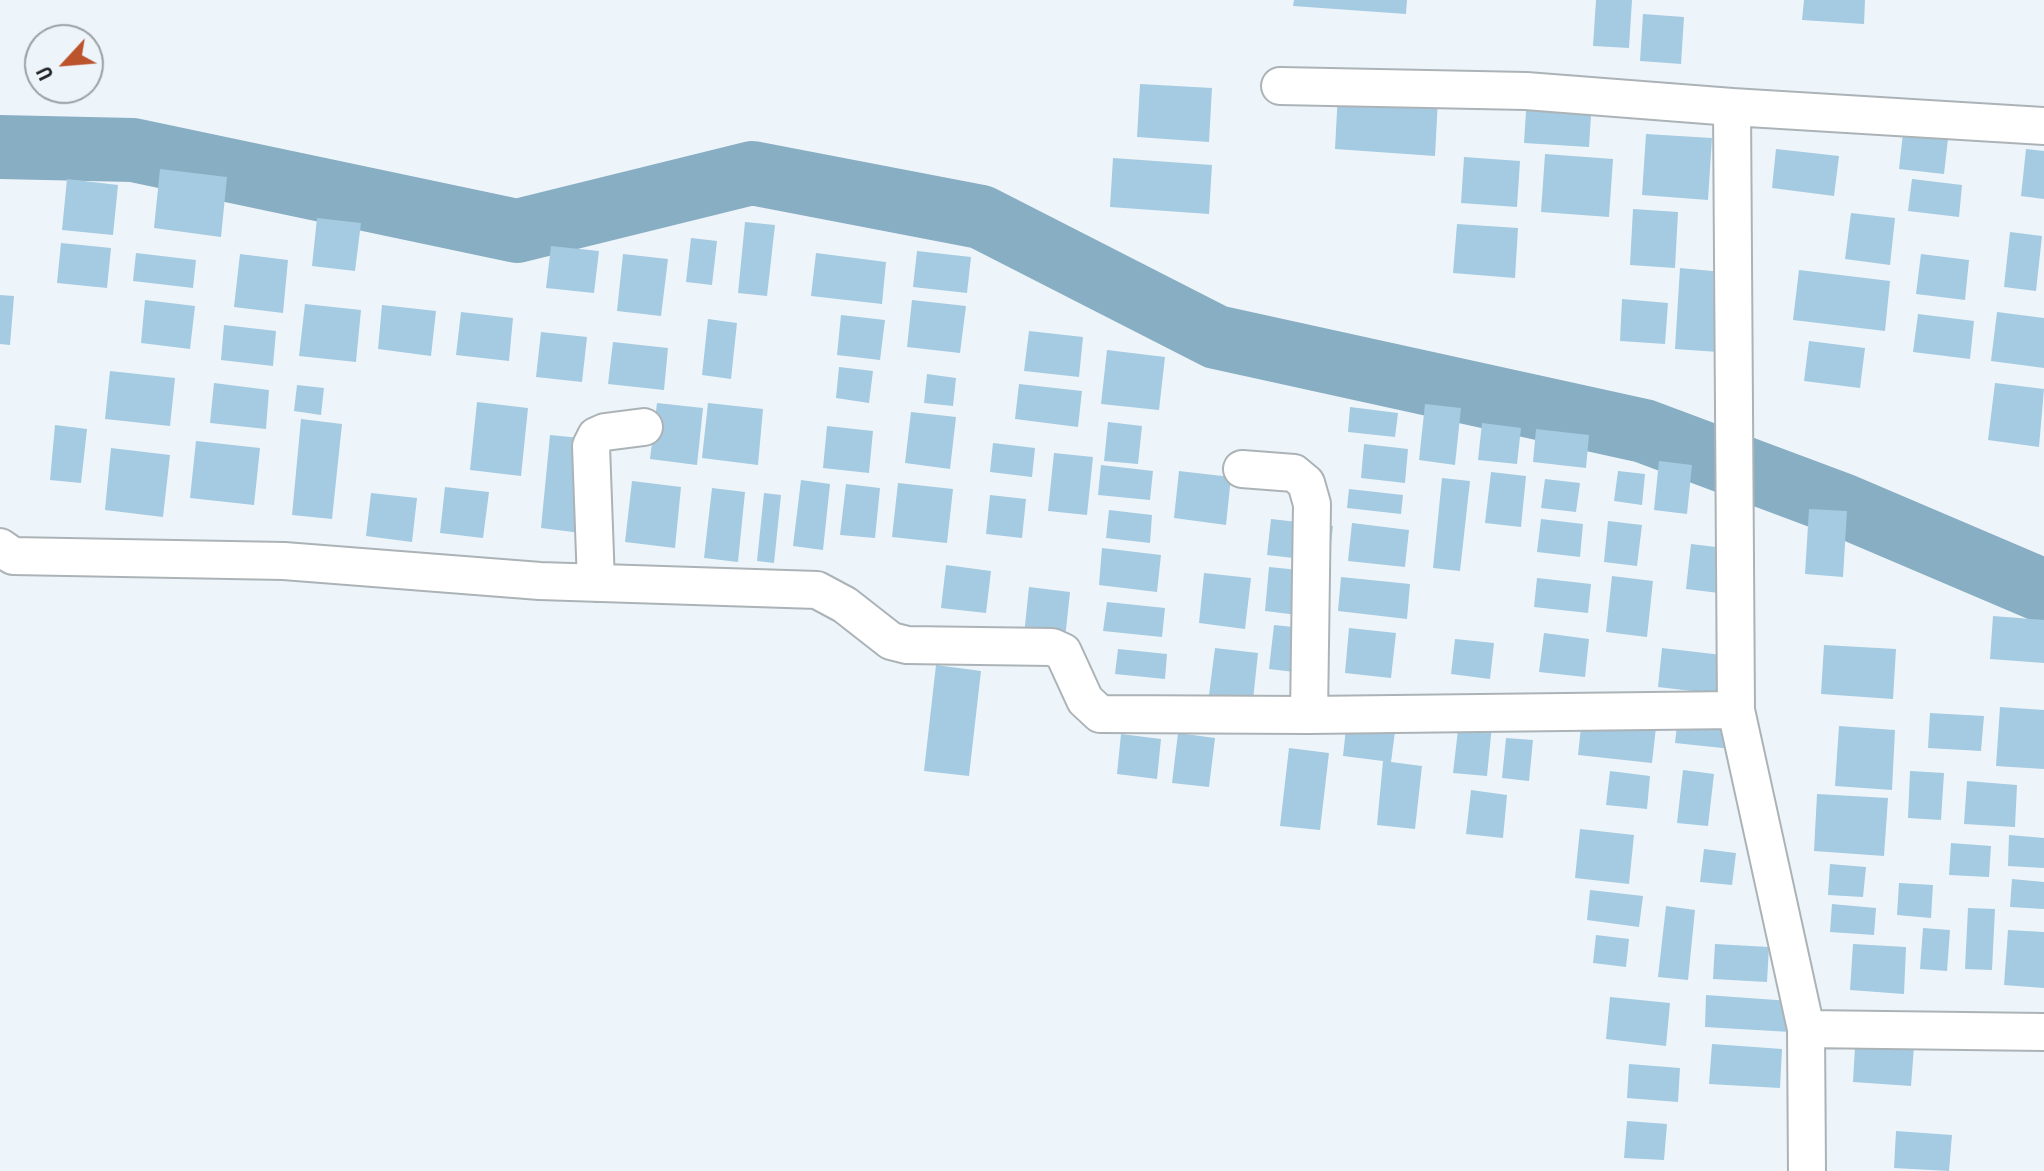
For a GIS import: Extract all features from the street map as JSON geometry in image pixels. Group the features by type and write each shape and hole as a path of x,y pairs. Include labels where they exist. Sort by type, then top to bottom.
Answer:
{"street":[{"path":"1280,86 1526,91 2044,126"},
{"path":"1732,107 1736,710 1806,1029 1807,1171"},
{"path":"596,583 591,446 596,436 605,432 644,427"},
{"path":"1242,469 1301,476 1312,504 1309,715"},
{"path":"0,547 13,556 284,561 525,580 817,590 845,605 891,641 907,645 1052,647 1063,652 1085,700 1100,714 1736,710"},
{"path":"1806,1029 2044,1032"}],"building":[{"path":"1294,0 1407,0 1406,14 1293,6"},
{"path":"1596,0 1632,0 1629,48 1593,46"},
{"path":"1804,0 1865,0 1864,24 1802,20"},
{"path":"1643,14 1684,17 1681,64 1640,61"},
{"path":"1140,84 1212,88 1209,142 1137,137"},
{"path":"1338,92 1438,99 1435,156 1335,149"},
{"path":"1527,96 1592,100 1589,147 1524,143"},
{"path":"1904,124 1949,130 1944,174 1899,169"},
{"path":"1646,134 1712,138 1708,200 1642,195"},
{"path":"1776,149 1839,156 1834,196 1772,188"},
{"path":"2026,149 2044,151 2044,199 2021,196"},
{"path":"1545,154 1613,159 1609,217 1541,212"},
{"path":"1464,157 1520,161 1517,207 1461,203"},
{"path":"1113,158 1212,165 1209,214 1110,207"},
{"path":"160,169 227,177 221,237 154,228"},
{"path":"67,179 118,185 113,235 62,230"},
{"path":"1912,179 1962,185 1959,217 1908,211"},
{"path":"1633,209 1678,212 1675,268 1630,265"},
{"path":"1851,213 1895,218 1890,265 1845,259"},
{"path":"317,218 361,223 355,271 312,266"},
{"path":"745,222 775,225 767,296 738,293"},
{"path":"1457,224 1518,228 1515,278 1453,273"},
{"path":"2010,232 2042,236 2036,291 2004,287"},
{"path":"691,238 717,241 712,285 686,282"},
{"path":"61,243 111,248 107,288 57,283"},
{"path":"551,246 599,251 594,293 546,288"},
{"path":"917,251 971,257 967,293 913,287"},
{"path":"136,253 196,260 193,288 133,281"},
{"path":"816,253 886,262 882,304 811,296"},
{"path":"240,254 288,260 283,313 234,307"},
{"path":"623,254 668,259 661,316 617,311"},
{"path":"1921,254 1969,260 1965,300 1916,294"},
{"path":"1680,268 1723,272 1718,352 1675,349"},
{"path":"1799,270 1890,281 1885,331 1793,320"},
{"path":"0,295 14,296 10,345 0,344"},
{"path":"1622,299 1668,303 1665,344 1620,341"},
{"path":"145,300 195,306 190,349 141,343"},
{"path":"912,300 966,306 960,353 907,347"},
{"path":"305,304 361,310 356,362 299,356"},
{"path":"382,305 436,311 431,356 378,349"},
{"path":"461,312 513,318 509,361 456,355"},
{"path":"1997,312 2044,318 2044,368 1991,361"},
{"path":"1918,314 1974,321 1970,359 1913,352"},
{"path":"841,315 885,320 880,360 837,355"},
{"path":"708,319 737,323 731,379 702,375"},
{"path":"224,325 276,331 273,366 221,360"},
{"path":"1029,331 1083,337 1079,377 1024,371"},
{"path":"541,332 587,337 582,382 536,377"},
{"path":"1809,341 1865,348 1860,388 1804,381"},
{"path":"613,342 668,348 664,390 608,384"},
{"path":"1107,350 1165,357 1159,410 1101,404"},
{"path":"839,367 873,371 869,403 836,398"},
{"path":"110,371 175,378 170,426 105,419"},
{"path":"927,374 956,378 953,406 924,403"},
{"path":"214,383 269,390 266,429 210,423"},
{"path":"1995,383 2044,389 2039,447 1988,440"},
{"path":"1019,384 1082,391 1078,427 1015,419"},
{"path":"297,385 324,388 321,415 294,411"},
{"path":"477,402 528,408 521,476 470,470"},
{"path":"657,403 703,408 697,465 650,459"},
{"path":"708,403 763,409 758,465 702,458"},
{"path":"1425,404 1461,408 1455,465 1419,460"},
{"path":"1350,407 1398,413 1395,437 1348,432"},
{"path":"911,412 956,417 950,469 905,463"},
{"path":"301,419 342,424 332,519 292,515"},
{"path":"1108,422 1142,426 1138,464 1104,461"},
{"path":"1482,423 1521,428 1517,464 1478,460"},
{"path":"55,425 87,429 81,483 50,480"},
{"path":"827,426 873,431 869,473 823,468"},
{"path":"1536,429 1589,435 1586,468 1533,462"},
{"path":"550,435 591,439 581,533 541,528"},
{"path":"196,441 260,448 254,505 190,498"},
{"path":"993,443 1035,448 1032,477 990,472"},
{"path":"1364,444 1408,449 1405,483 1361,478"},
{"path":"111,448 170,455 163,517 105,510"},
{"path":"1054,453 1093,457 1087,515 1048,511"},
{"path":"1659,461 1692,465 1687,514 1654,510"},
{"path":"1101,465 1153,471 1150,500 1098,495"},
{"path":"1179,471 1231,477 1226,525 1174,518"},
{"path":"1618,471 1645,474 1642,505 1614,501"},
{"path":"1491,472 1526,476 1521,527 1485,523"},
{"path":"1442,478 1470,481 1460,571 1433,568"},
{"path":"1545,479 1580,483 1576,512 1541,508"},
{"path":"801,480 830,484 823,550 793,546"},
{"path":"632,481 681,487 675,548 625,542"},
{"path":"898,483 953,489 947,543 892,537"},
{"path":"846,484 880,488 875,538 840,535"},
{"path":"445,487 489,492 483,538 440,533"},
{"path":"712,488 745,492 738,562 704,558"},
{"path":"1349,489 1403,495 1401,514 1347,508"},
{"path":"371,493 417,498 412,542 366,536"},
{"path":"764,493 781,495 774,563 757,561"},
{"path":"990,495 1026,499 1022,538 986,534"},
{"path":"1809,509 1847,511 1843,577 1805,574"},
{"path":"1109,510 1152,515 1150,543 1106,538"},
{"path":"1271,519 1333,526 1329,562 1267,555"},
{"path":"1541,519 1583,524 1580,557 1537,552"},
{"path":"1608,521 1642,525 1637,566 1604,562"},
{"path":"1352,523 1409,530 1405,567 1348,561"},
{"path":"1691,544 1724,548 1719,593 1686,589"},
{"path":"1102,548 1161,555 1157,592 1099,585"},
{"path":"946,565 991,571 986,613 941,608"},
{"path":"1269,567 1319,572 1314,617 1265,611"},
{"path":"1204,573 1251,578 1245,629 1199,623"},
{"path":"1612,576 1653,581 1647,637 1606,632"},
{"path":"1341,577 1410,584 1407,619 1338,611"},
{"path":"1537,578 1591,584 1588,613 1534,607"},
{"path":"1029,587 1070,592 1065,639 1024,635"},
{"path":"1107,602 1165,608 1162,637 1103,631"},
{"path":"1993,616 2044,620 2044,663 1990,659"},
{"path":"1274,625 1323,630 1319,675 1269,669"},
{"path":"1349,628 1396,633 1391,678 1345,673"},
{"path":"1544,633 1589,639 1585,677 1539,672"},
{"path":"1455,639 1494,643 1490,679 1451,674"},
{"path":"1824,645 1896,649 1893,699 1821,694"},
{"path":"1215,648 1258,653 1253,700 1209,695"},
{"path":"1662,648 1722,655 1718,694 1658,687"},
{"path":"1118,649 1167,654 1165,679 1115,674"},
{"path":"936,665 981,671 969,776 924,771"},
{"path":"2000,707 2044,710 2044,769 1996,766"},
{"path":"1930,713 1984,716 1981,751 1928,748"},
{"path":"1678,717 1735,723 1732,749 1675,743"},
{"path":"1582,718 1656,727 1652,763 1578,755"},
{"path":"1347,719 1396,724 1391,762 1422,766 1415,829 1377,825 1383,761 1343,756"},
{"path":"1459,721 1492,725 1487,776 1453,773"},
{"path":"1839,726 1895,730 1892,790 1835,786"},
{"path":"1178,733 1215,738 1209,787 1172,783"},
{"path":"1121,734 1161,739 1157,779 1117,774"},
{"path":"1506,738 1533,740 1529,781 1502,778"},
{"path":"1289,748 1329,753 1320,830 1280,826"},
{"path":"1683,770 1714,774 1708,826 1677,823"},
{"path":"1610,771 1650,776 1647,809 1606,805"},
{"path":"1910,771 1944,773 1941,820 1908,818"},
{"path":"1967,781 2017,785 2015,827 1964,824"},
{"path":"1471,790 1507,795 1503,838 1466,834"},
{"path":"1817,794 1888,798 1884,856 1814,851"},
{"path":"1580,829 1634,835 1629,884 1575,878"},
{"path":"2009,835 2044,838 2044,868 2008,866"},
{"path":"1951,843 1991,846 1989,877 1949,875"},
{"path":"1704,849 1736,853 1732,885 1700,882"},
{"path":"1830,864 1866,867 1863,897 1828,895"},
{"path":"2012,879 2044,882 2044,909 2010,907"},
{"path":"1899,883 1933,885 1931,918 1897,915"},
{"path":"1590,890 1643,896 1639,927 1587,920"},
{"path":"1832,904 1876,908 1874,935 1830,932"},
{"path":"1666,906 1695,910 1688,980 1658,977"},
{"path":"1968,908 1995,909 1992,970 1965,969"},
{"path":"1923,928 1950,930 1947,971 1920,969"},
{"path":"2008,930 2044,932 2044,988 2004,985"},
{"path":"1596,935 1629,939 1626,967 1593,963"},
{"path":"1715,944 1769,947 1767,982 1713,979"},
{"path":"1853,944 1906,947 1904,994 1850,990"},
{"path":"1706,995 1791,1001 1790,1032 1705,1027"},
{"path":"1610,997 1670,1003 1666,1046 1606,1039"},
{"path":"1856,1029 1915,1033 1911,1086 1853,1082"},
{"path":"1712,1044 1782,1049 1780,1088 1709,1084"},
{"path":"1629,1064 1680,1068 1678,1102 1627,1098"},
{"path":"1627,1121 1667,1124 1664,1160 1624,1158"},
{"path":"1896,1131 1952,1135 1949,1171 1894,1168"}],"waterway":[{"path":"0,147 133,150 517,231 752,173 981,217 1216,337 1644,431 1842,505 2044,591"}]}
